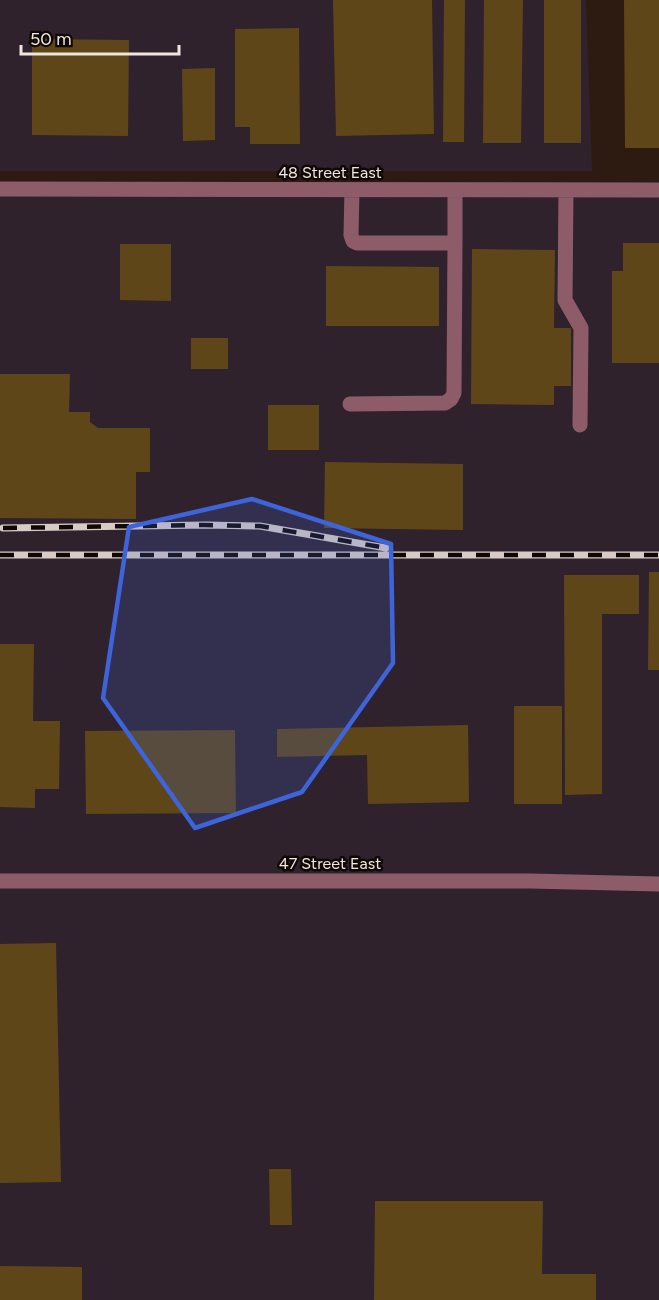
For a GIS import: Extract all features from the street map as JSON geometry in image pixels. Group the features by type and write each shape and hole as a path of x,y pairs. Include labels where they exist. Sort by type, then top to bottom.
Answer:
{"street":[{"name":"48 Street East","path":"0,189 659,190"},
{"path":"352,189 351,235 353,241 357,243 455,243"},
{"path":"350,404 445,403 454,393 455,190"},
{"path":"566,190 566,300 581,328 580,425"},
{"name":"47 Street East","path":"0,881 530,881 659,885"}],"highlighted area":[{"path":"252,499 391,544 393,663 302,792 195,828 103,698 129,527"}],"shaded area":[{"path":"0,0 586,0 592,171 0,171"},
{"path":"0,189 659,190 659,1300 0,1300"}],"building":[{"path":"333,0 432,0 434,134 336,136"},
{"path":"444,0 465,0 464,142 443,142"},
{"path":"484,0 523,0 521,143 483,143"},
{"path":"544,0 581,0 581,143 544,143"},
{"path":"624,0 659,0 659,148 625,148"},
{"path":"299,28 300,144 250,144 250,127 235,127 235,29"},
{"path":"32,39 129,40 128,136 32,135"},
{"path":"215,68 215,140 183,141 182,69"},
{"path":"623,243 659,243 659,363 612,363 612,271 623,271"},
{"path":"120,244 171,244 171,301 120,300"},
{"path":"472,249 555,250 554,328 571,328 571,386 554,386 554,405 471,404"},
{"path":"326,266 439,267 439,326 326,326"},
{"path":"191,338 228,338 228,369 191,369"},
{"path":"0,374 70,374 69,412 90,412 90,422 98,428 150,428 150,472 136,472 136,519 0,518"},
{"path":"268,405 319,405 319,450 268,450"},
{"path":"325,462 463,464 463,530 324,528"},
{"path":"649,572 659,572 659,670 648,670"},
{"path":"564,575 639,575 639,614 602,614 602,794 565,795"},
{"path":"0,644 34,644 33,721 60,721 59,789 35,789 35,808 0,807"},
{"path":"514,706 562,706 562,804 514,804"},
{"path":"468,725 469,802 368,804 367,755 277,757 277,729"},
{"path":"235,730 236,813 86,814 85,731"},
{"path":"56,943 61,1182 0,1183 0,944"},
{"path":"269,1169 291,1169 292,1225 270,1225"},
{"path":"375,1201 543,1201 542,1274 596,1274 596,1300 374,1300"},
{"path":"0,1266 82,1267 82,1300 0,1300"}],"railway":[{"path":"3,528 260,526 386,548"},
{"path":"0,555 659,555"}]}
